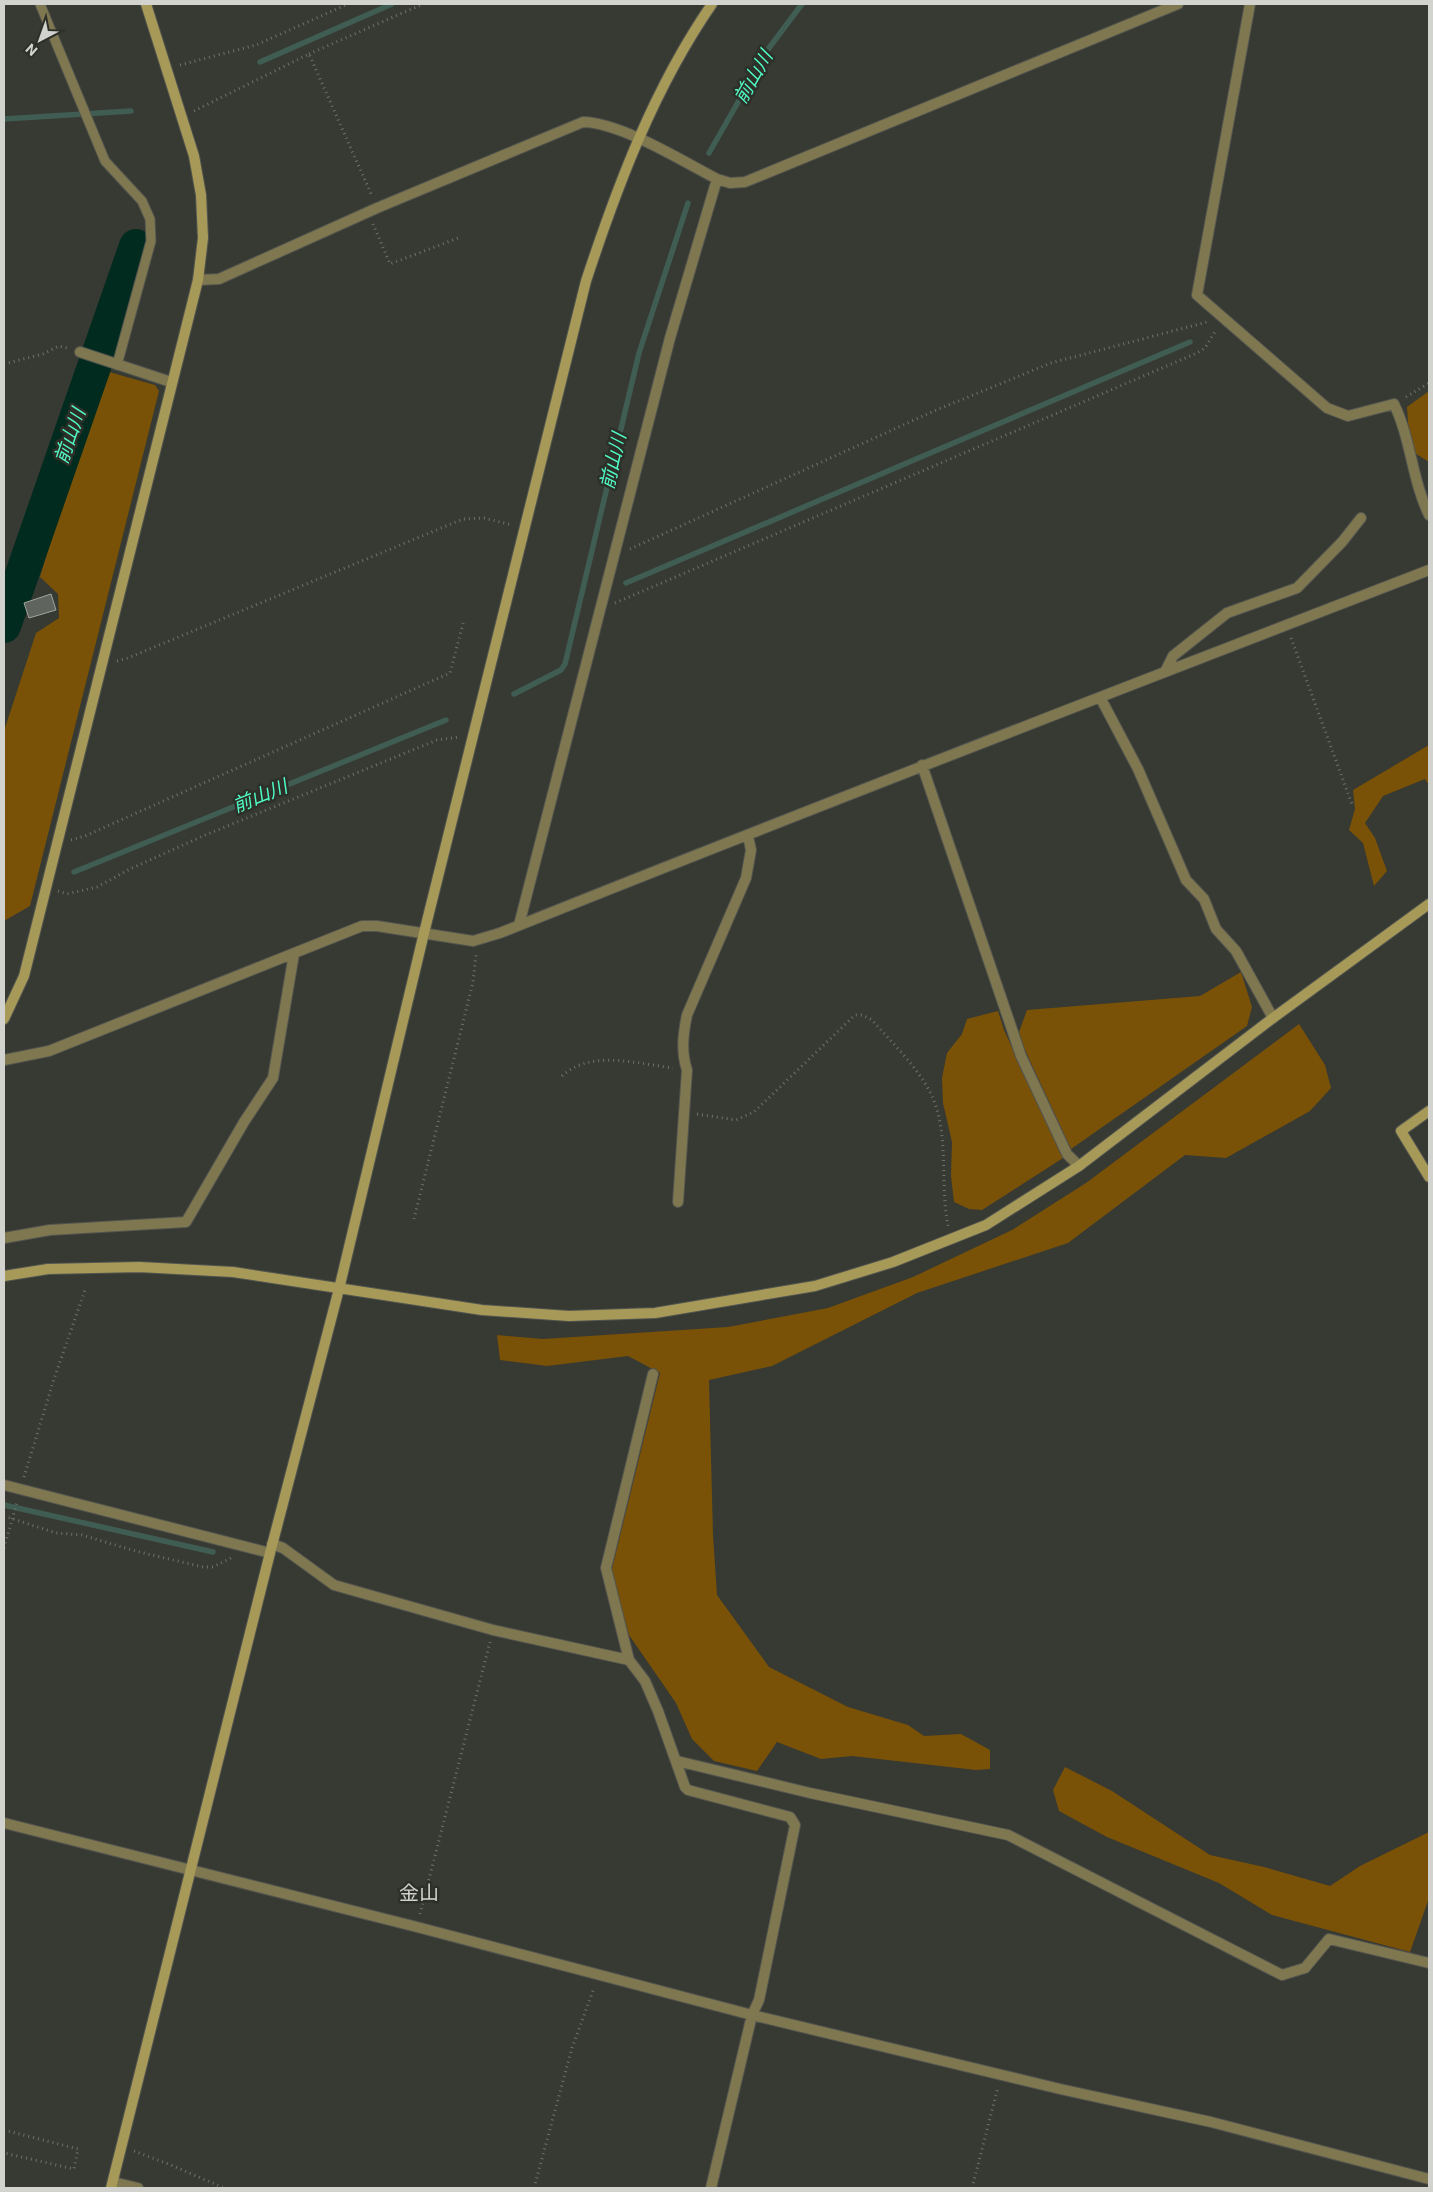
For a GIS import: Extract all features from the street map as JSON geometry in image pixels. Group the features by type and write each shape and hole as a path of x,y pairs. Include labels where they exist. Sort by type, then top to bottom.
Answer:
{"street":[{"path":"4,1019 24,976 198,280 202,238 201,195 194,156 146,4"},
{"path":"138,2188 112,2185 271,1549 339,1289 424,933 586,281 608,214 638,139 664,84 712,4"},
{"path":"198,280 219,279 373,210 583,122 597,122 638,139 717,179 730,183 745,182 1178,4"},
{"path":"1250,4 1196,295 1327,408 1337,414 1348,416 1394,404 1402,420 1408,450 1429,515"},
{"path":"519,925 670,338 717,179"},
{"path":"80,352 171,382"},
{"path":"1165,672 1173,656 1227,614 1297,588 1342,542 1361,518"},
{"path":"4,1060 49,1051 362,926 377,926 473,941 519,925 748,836 922,765 1429,570"},
{"path":"1100,697 1138,769 1186,880 1204,899 1216,930 1236,951 1273,1018"},
{"path":"922,765 1021,1056 1067,1154 1079,1166"},
{"path":"678,1202 684,1112 685,1066 683,1033 687,1015 746,878 751,850 748,836"},
{"path":"4,1276 48,1269 139,1267 234,1272 482,1310 569,1316 655,1313 815,1286 894,1262 986,1224 1079,1166 1273,1018 1429,904"},
{"path":"4,1238 50,1230 186,1222 244,1122 273,1078 294,954"},
{"path":"1429,1111 1401,1131 1429,1177"},
{"path":"653,1374 606,1568 630,1660 645,1681 677,1762 682,1782 688,1790 790,1817 794,1821 795,1834 759,2000 752,2015 711,2188"},
{"path":"4,1486 245,1547 283,1548 318,1576 334,1585 493,1630 630,1660"},
{"path":"677,1762 810,1793 1008,1835 1282,1975 1305,1968 1329,1939 1429,1963"},
{"path":"4,1823 417,1927 752,2015 1001,2075 1211,2122 1429,2179"}],"lane":[{"path":"40,4 106,161 142,201 150,219 151,241 117,365"}],"path":[{"path":"167,68 256,45 348,4"},
{"path":"182,116 310,54 423,4"},
{"path":"310,54 373,210 390,264 461,237"},
{"path":"614,554 618,554 934,411 1051,363 1222,318"},
{"path":"600,607 610,605 1197,353 1205,348 1222,318"},
{"path":"4,364 43,354 59,346 80,352"},
{"path":"1394,404 1429,383"},
{"path":"102,659 114,662 128,658 462,519 484,518 525,528"},
{"path":"58,838 71,840 85,836 450,673 464,620"},
{"path":"1285,625 1296,648 1353,807"},
{"path":"46,887 67,894 97,887 203,836 437,740 458,737 472,740"},
{"path":"414,1219 473,982 477,958 473,941"},
{"path":"684,1112 736,1120 754,1112 855,1015 862,1014 872,1020 915,1070 927,1085 934,1100 941,1125 947,1221 952,1238"},
{"path":"562,1076 573,1068 600,1059 674,1068 685,1066"},
{"path":"24,1479 54,1378 85,1290"},
{"path":"4,1548 19,1497"},
{"path":"4,1516 56,1533 82,1535 135,1551 203,1567 213,1567 241,1553 245,1547"},
{"path":"417,1927 493,1630"},
{"path":"534,2188 572,2048 599,1974"},
{"path":"972,2188 1001,2075"},
{"path":"4,2130 78,2149 74,2169 4,2153"},
{"path":"121,2148 171,2164 224,2188"}],"shaded area":[{"path":"102,370 155,385 159,391 30,906 4,921 4,731 36,633 59,618 58,594 40,577"},
{"path":"1429,391 1429,462 1410,450 1407,407"},
{"path":"1429,745 1429,785 1425,779 1383,796 1365,823 1375,838 1387,871 1374,886 1363,843 1349,830 1355,809 1353,790"},
{"path":"1241,972 1252,1007 1247,1026 1071,1149 1018,1035 1027,1010 1200,996"},
{"path":"998,1011 1004,1030 1063,1158 982,1210 969,1209 954,1202 951,1176 952,1142 943,1103 942,1078 947,1053 962,1034 967,1019"},
{"path":"1299,1024 1325,1065 1331,1088 1310,1111 1226,1158 1185,1155 1068,1243 917,1293 772,1366 709,1380 713,1535 717,1595 769,1667 848,1707 908,1725 924,1736 961,1734 990,1750 990,1769 976,1770 852,1756 821,1759 777,1742 757,1771 714,1761 692,1739 676,1703 629,1635 611,1573 660,1373 628,1356 547,1366 500,1360 497,1335 543,1339 728,1327 828,1308 913,1277 1012,1230 1086,1183"},
{"path":"1065,1767 1112,1791 1210,1855 1264,1867 1330,1886 1360,1866 1429,1832 1429,1898 1410,1952 1272,1915 1219,1883 1107,1837 1059,1811 1053,1790"}],"building":[{"path":"51,594 56,610 29,618 24,603"}],"waterway":[{"path":"260,62 392,4"},
{"name":"前山川","path":"709,153 769,48 802,4"},
{"path":"4,119 131,111"},
{"name":"前山川","path":"514,694 561,670 565,664 639,353 688,203"},
{"name":"前山川","path":"4,626 136,246"},
{"path":"626,583 1190,342"},
{"name":"前山川","path":"74,872 446,720"},
{"path":"4,1505 213,1552"}],"district":[{"name":"金山","path":"419,1893"}]}
